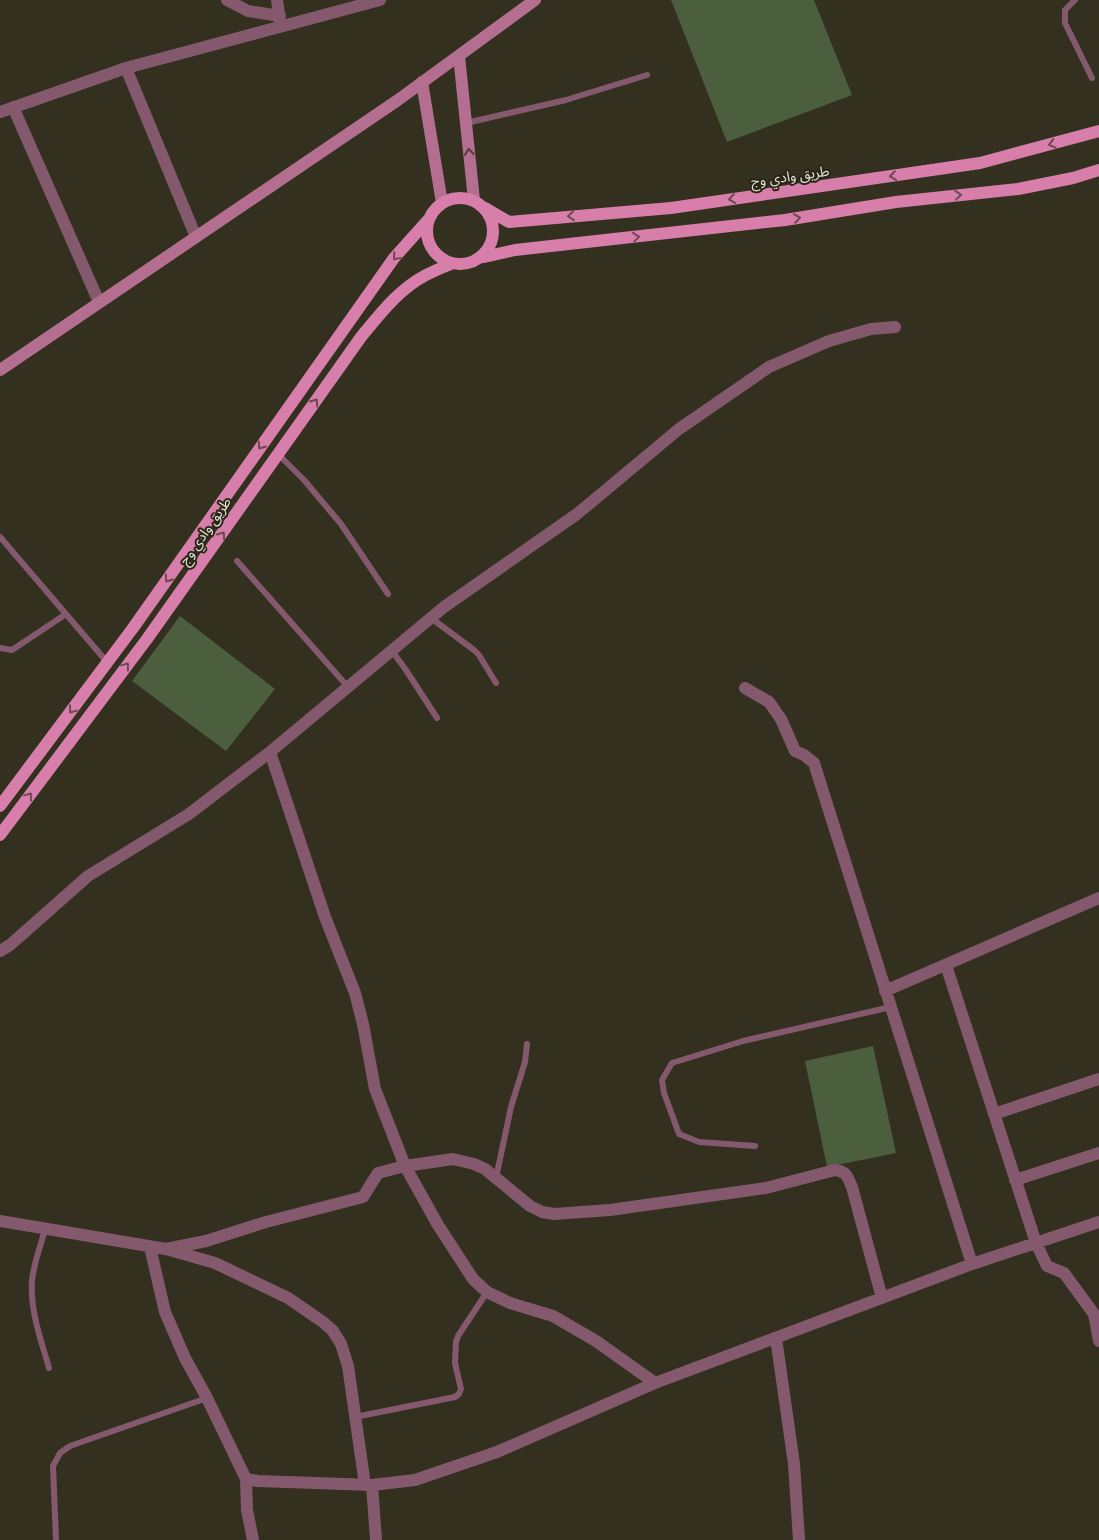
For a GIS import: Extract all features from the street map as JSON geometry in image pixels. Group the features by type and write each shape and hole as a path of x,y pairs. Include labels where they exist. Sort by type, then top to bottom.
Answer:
{"main road":[{"name":"طريق وادي وج","path":"484,208 509,222 671,208 980,163 1099,131"},
{"path":"484,256 515,250 785,220 896,202 1018,189 1073,178 1099,170"},
{"path":"451,198 474,200 484,208 493,225 493,237 490,247 484,256 474,263 451,264 442,260 433,252 428,242 426,231 428,220 433,210 451,198"},
{"name":"طريق وادي وج","path":"0,806 133,628 394,258 428,220"},
{"name":"طريق وادي وج","path":"0,835 147,639 361,337 384,309 404,290 425,275 451,264"}],"street":[{"path":"227,0 248,11 280,21"},
{"path":"277,0 280,21"},
{"path":"0,112 126,68 280,21 380,0"},
{"path":"1,367 398,100 534,0"},
{"path":"458,56 474,200"},
{"path":"126,68 196,237"},
{"path":"422,82 442,203"},
{"path":"14,107 100,302"},
{"path":"0,951 10,945 88,876 189,814 270,752 444,607 577,514 679,429 769,367 829,341 871,329 895,327"},
{"path":"745,688 769,702 781,719 795,751 814,762 972,1264"},
{"path":"270,752 325,917 355,993 363,1024 375,1089 405,1166 438,1225 472,1278 487,1292 510,1303 553,1316 596,1340 655,1383"},
{"path":"886,991 1099,898"},
{"path":"946,965 1036,1243 1047,1266 1064,1273 1094,1314 1099,1341"},
{"path":"994,1114 1099,1079"},
{"path":"1015,1180 1099,1153"},
{"path":"166,1250 206,1241 266,1222 363,1197 378,1173 405,1166 453,1160 474,1164 485,1169 530,1206 542,1212 554,1214 610,1210 724,1195 766,1188 835,1170 846,1174 852,1187 882,1298"},
{"path":"0,1221 166,1250 214,1263 288,1298 323,1322 333,1331 341,1344 348,1366 376,1540"},
{"path":"246,1479 368,1485 415,1480 497,1452 655,1383 972,1264 1099,1222"},
{"path":"150,1247 165,1312 185,1358 207,1398 246,1479 247,1510 253,1540"},
{"path":"776,1338 794,1464 799,1540"}],"lane":[{"path":"1075,0 1065,10 1065,23 1092,78"},
{"path":"466,123 566,100 647,75"},
{"path":"278,454 304,480 341,524 388,594"},
{"path":"0,537 107,662"},
{"path":"236,561 348,687"},
{"path":"0,648 12,650 66,614"},
{"path":"431,618 479,654 496,683"},
{"path":"392,651 437,718"},
{"path":"754,1146 700,1142 679,1134 664,1093 662,1080 672,1063 742,1041 891,1007"},
{"path":"496,1179 511,1106 525,1062 528,1044"},
{"path":"45,1229 32,1279 32,1302 50,1368"},
{"path":"355,1417 459,1394 461,1389 456,1363 456,1342 487,1292"},
{"path":"56,1540 53,1466 60,1453 70,1446 207,1398"}],"green space":[{"path":"671,0 814,0 852,95 727,142"},
{"path":"180,616 275,689 226,751 132,681"},
{"path":"873,1046 896,1153 827,1167 805,1061"}]}
